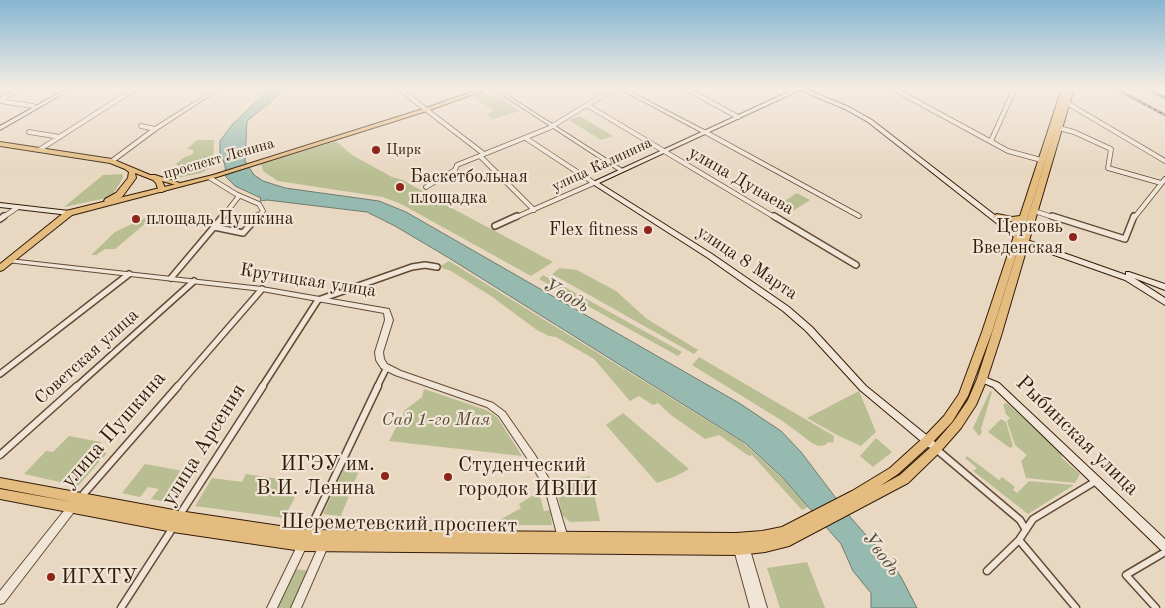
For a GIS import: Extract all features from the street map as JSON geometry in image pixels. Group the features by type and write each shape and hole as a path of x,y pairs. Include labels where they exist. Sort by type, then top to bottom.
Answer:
{"main road":[{"path":"1,126 16,116"},
{"path":"1,126 18,116"},
{"name":"проспект Ленина","path":"0,268 66,213 214,176 403,116"},
{"path":"862,116 1026,240 1128,278 1165,302"},
{"path":"865,116 1018,234"},
{"path":"932,445 963,396 990,318 1004,292 1026,240 1044,180 1059,116"},
{"name":"улица Калинина","path":"594,183 738,117"},
{"path":"796,532 904,478 972,402 982,379 1000,322 1004,292 1018,234 1041,160 1056,127"},
{"path":"0,144 112,161 176,183"},
{"path":"108,201 119,195 132,178 132,172 125,166"},
{"path":"147,174 159,182 161,189"},
{"name":"проспект Ленина","path":"0,262 66,213 161,189 176,183 214,176"},
{"path":"1036,177 1044,180"},
{"name":"улица 8 Марта","path":"594,183 728,268 786,309 808,329 863,388 932,445"},
{"path":"0,205 66,213"},
{"path":"997,216 1012,219 1023,218"},
{"path":"1026,240 1165,288 1161,294 1165,302"},
{"path":"990,318 1000,322"},
{"name":"Рыбинская улица","path":"982,379 996,385 1165,546"},
{"name":"Шереметевский проспект","path":"0,483 80,498 176,521"},
{"name":"Шереметевский проспект","path":"0,494 72,508 305,540 741,544 790,540 796,532"},
{"name":"Шереметевский проспект","path":"305,540 323,546 563,543"}],"street":[{"path":"39,150 91,116"},
{"path":"112,161 175,116"},
{"path":"436,116 482,155 534,210"},
{"path":"538,116 621,170"},
{"path":"426,187 455,170 457,166 527,138 569,116"},
{"name":"улица Дунаева","path":"606,116 856,265"},
{"path":"675,116 859,216"},
{"path":"945,116 1008,151 1041,160"},
{"path":"991,141 1002,116"},
{"path":"1088,116 1165,161"},
{"path":"142,126 155,129"},
{"path":"1056,127 1074,132 1111,149 1108,168 1161,183"},
{"path":"29,132 60,136"},
{"name":"улица 8 Марта","path":"527,138 594,183"},
{"path":"214,176 239,196 259,204 263,211 244,233 214,227"},
{"path":"1034,211 1125,239 1134,217 1165,179"},
{"name":"улица Калинина","path":"495,226 594,183"},
{"path":"171,278 239,196"},
{"path":"0,219 18,207"},
{"name":"Крутицкая улица","path":"9,261 262,289 387,312 389,318 378,352 380,360 386,369"},
{"path":"318,300 412,267 425,265 437,267"},
{"path":"0,374 129,274"},
{"name":"Советская улица","path":"0,455 194,281"},
{"name":"улица Пушкина","path":"0,599 80,498 262,289"},
{"name":"улица Арсения","path":"121,608 318,300"},
{"path":"272,608 386,369 490,405 502,414 549,487 563,543"},
{"path":"932,445 1020,520 1026,530"},
{"path":"987,571 1019,540 1033,519 1096,480"},
{"path":"1019,540 1076,608"},
{"path":"741,544 755,608"},
{"path":"741,544 762,608"},
{"path":"296,608 323,546"},
{"path":"1156,608 1126,575 1165,552"}],"green space":[{"path":"489,116 502,116 493,119"},
{"path":"581,116 613,136 601,140 569,120"},
{"path":"197,140 214,140 213,166 201,173 177,178 184,169 177,169 179,166 176,164 183,158 193,154 193,150 187,149"},
{"path":"336,141 352,155 392,177 403,180 553,262 531,276 401,204 383,197 278,181 263,171 261,164"},
{"path":"122,174 123,178 111,197 64,207 103,175"},
{"path":"797,193 810,200 788,214 775,207"},
{"path":"147,217 152,218 115,249 105,249 96,255 91,255 115,232"},
{"path":"449,261 742,442 782,478 808,507 802,510 752,455 749,456 719,435 705,439 671,415 658,403 653,405 639,396 630,401 594,359 556,337 537,330 491,296 451,271 439,267"},
{"path":"560,268 577,270 616,291 647,319 698,350 694,354 552,274"},
{"path":"543,275 682,352 678,356 539,279"},
{"path":"699,357 834,436 833,443 828,442 825,445 818,446 812,443 784,422 692,365"},
{"name":"Сад 1-го Мая","path":"424,389 486,410 497,417 522,456 389,441 405,410 422,397"},
{"path":"859,391 876,432 861,446 807,418"},
{"path":"990,391 992,392 981,429 982,432 979,436 973,428"},
{"path":"1007,403 1061,453 1062,458 1080,474 1075,483 1026,478 1021,461 1027,455 1015,445 1007,421 1010,418 1006,414 1003,404"},
{"path":"623,413 689,469 657,483 606,425"},
{"path":"1001,419 1006,422 1013,446 1010,448 988,432"},
{"path":"69,436 101,442 95,450 107,453 78,486 24,474 46,451 53,452"},
{"path":"876,438 892,452 873,467 860,456"},
{"path":"967,456 999,480 1002,477 1015,487 1013,490 1017,493 1029,481 1074,485 1028,514 973,471 977,468 965,458"},
{"path":"349,458 363,460 341,516 323,514"},
{"path":"145,464 188,472 167,502 151,499 159,489 148,487 140,497 122,493"},
{"path":"246,474 293,481 286,495 295,497 284,518 195,506 212,478 242,482"},
{"path":"590,476 600,521 570,522 562,515 556,485 566,480"},
{"path":"539,492 544,511 550,510 552,525 498,525 498,521 521,508 519,504"},
{"path":"807,562 825,608 780,608 767,568"},
{"path":"294,569 310,571 293,608 274,608"}],"water":[{"name":"Уводь","path":"241,116 253,116 247,121 245,161 254,175 263,181 285,188 379,201 406,212 739,403 781,431 801,452 851,518 873,543 884,552 901,577 917,608 871,608 871,593 853,571 841,544 782,477 745,443 449,258 367,212 267,200 260,201 261,198 235,186 226,177 225,165 220,153 220,141"}],"place":[{"name":"Цирк","path":"376,150"},
{"name":"Баскетбольная площадка","path":"400,187"},
{"name":"площадь Пушкина","path":"136,219"},
{"name":"Flex fitness","path":"648,230"},
{"name":"Церковь Введенская","path":"1073,237"},
{"name":"ИГЭУ им. В.И. Ленина","path":"385,476"},
{"name":"Студенческий городок ИВПИ","path":"448,477"},
{"name":"ИГХТУ","path":"51,577"}]}
